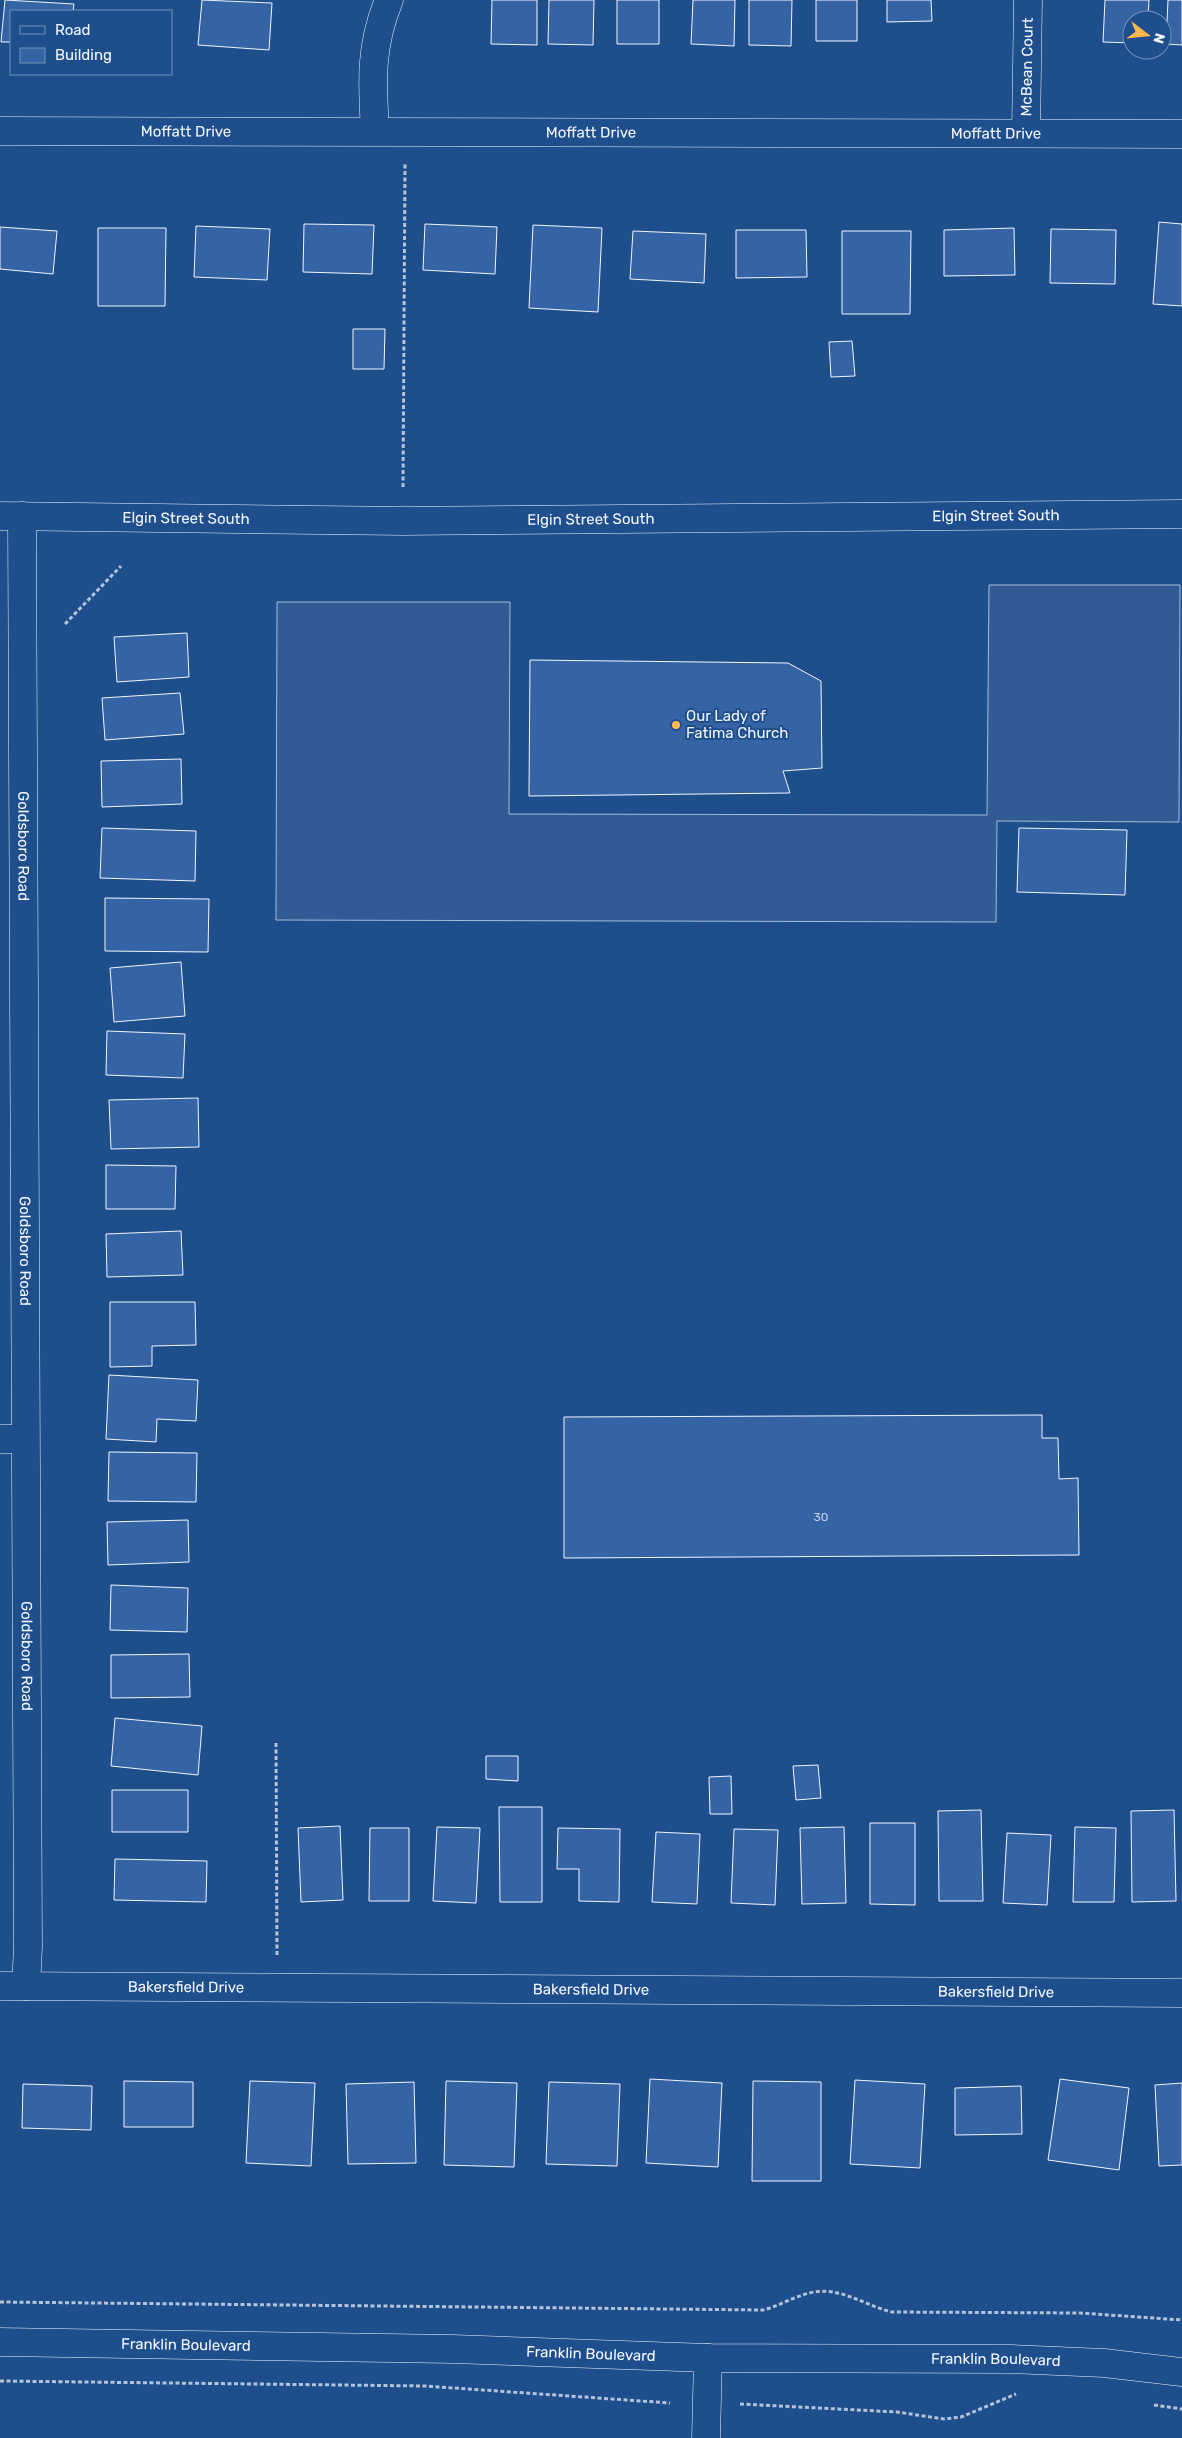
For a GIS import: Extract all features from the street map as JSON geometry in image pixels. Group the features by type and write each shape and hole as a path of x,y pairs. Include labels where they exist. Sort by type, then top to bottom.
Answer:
{"street":[{"path":"375,130 372,72 379,24 389,0"},
{"name":"McBean Court","path":"1026,133 1028,0"},
{"name":"Moffatt Drive","path":"0,131 375,130 1182,134"},
{"name":"Elgin Street South","path":"11,516 403,520 1182,514"},
{"name":"Goldsboro Road","path":"11,516 12,1439 28,1946 13,1986"},
{"name":"Bakersfield Drive","path":"13,1986 1182,1993"},
{"name":"Franklin Boulevard","path":"0,2342 454,2349 708,2358 1012,2359 1104,2363 1182,2372"},
{"path":"706,2438 708,2358"}],"path":[{"path":"403,520 405,131"},
{"path":"64,624 120,566"},
{"path":"276,1743 276,1988"},
{"path":"0,2302 762,2310 814,2292 836,2292 874,2308 892,2312 1080,2313 1182,2320"},
{"path":"0,2381 424,2386 670,2403"},
{"path":"734,2403 897,2412 944,2419 961,2416 1002,2398 1020,2394"},
{"path":"1147,2404 1182,2409"}],"shaded area":[{"path":"989,585 1180,585 1179,822 997,821 996,922 276,920 277,602 510,602 509,814 987,815"}],"building":[{"path":"5,0 74,4 73,10 10,10 10,42 1,42"},
{"path":"202,0 272,3 269,50 198,45"},
{"path":"492,0 537,0 537,45 491,44"},
{"path":"549,0 594,0 593,45 548,44"},
{"path":"617,0 659,0 659,44 617,44"},
{"path":"693,0 735,0 734,46 691,44"},
{"path":"749,0 792,0 791,46 749,45"},
{"path":"816,0 857,0 857,41 816,41"},
{"path":"887,0 931,0 932,21 887,22"},
{"path":"1105,0 1149,0 1148,10 1122,10 1122,43 1103,42"},
{"path":"1168,0 1182,0 1182,45 1172,44 1172,10 1168,10"},
{"path":"1159,222 1182,224 1182,306 1153,304"},
{"path":"304,224 374,225 372,274 303,272"},
{"path":"425,224 497,227 495,274 423,270"},
{"path":"533,225 602,228 598,312 529,308"},
{"path":"196,226 270,229 267,280 194,277"},
{"path":"0,227 57,231 53,274 0,269"},
{"path":"98,228 166,228 165,306 98,306"},
{"path":"1014,228 1015,275 944,276 944,230"},
{"path":"1051,229 1116,230 1115,284 1050,283"},
{"path":"736,230 806,230 807,277 736,278"},
{"path":"633,231 706,234 704,283 630,279"},
{"path":"842,231 911,231 910,314 842,314"},
{"path":"353,329 385,329 384,369 353,369"},
{"path":"852,341 855,376 831,377 829,342"},
{"path":"187,633 189,677 117,682 114,637"},
{"name":"Our Lady of Fatima Church","path":"530,660 788,663 821,681 822,768 783,771 790,793 529,796"},
{"path":"180,693 184,734 105,740 102,698"},
{"path":"181,759 182,804 102,807 101,761"},
{"path":"102,828 196,831 195,881 100,878"},
{"path":"1019,828 1127,830 1125,895 1017,892"},
{"path":"105,898 209,899 208,952 105,951"},
{"path":"181,962 185,1016 114,1022 110,968"},
{"path":"107,1031 185,1034 183,1078 106,1075"},
{"path":"198,1098 199,1147 111,1149 109,1100"},
{"path":"106,1165 176,1166 175,1209 106,1209"},
{"path":"181,1231 183,1275 107,1277 106,1234"},
{"path":"110,1302 195,1302 196,1345 152,1346 152,1366 110,1367"},
{"path":"109,1375 198,1380 196,1421 157,1419 156,1442 106,1439"},
{"path":"1042,1415 1042,1438 1058,1438 1059,1479 1078,1478 1079,1555 564,1558 564,1417"},
{"path":"109,1452 197,1453 196,1502 108,1501"},
{"path":"188,1520 189,1562 108,1565 107,1522"},
{"path":"111,1585 188,1588 187,1632 110,1630"},
{"path":"189,1654 190,1697 111,1698 111,1655"},
{"path":"115,1718 202,1726 198,1775 111,1766"},
{"path":"486,1756 518,1756 518,1781 486,1779"},
{"path":"818,1765 821,1798 796,1800 793,1766"},
{"path":"731,1776 732,1814 710,1814 709,1777"},
{"path":"112,1790 188,1790 188,1832 112,1832"},
{"path":"499,1807 542,1807 542,1902 500,1902"},
{"path":"981,1810 983,1901 939,1901 938,1811"},
{"path":"1174,1810 1176,1901 1132,1902 1131,1811"},
{"path":"870,1823 915,1823 915,1905 870,1904"},
{"path":"340,1826 343,1900 301,1902 298,1828"},
{"path":"437,1827 480,1828 476,1903 433,1901"},
{"path":"844,1827 846,1903 802,1904 800,1828"},
{"path":"1075,1827 1116,1828 1114,1902 1073,1902"},
{"path":"370,1828 409,1828 409,1901 369,1901"},
{"path":"558,1828 620,1829 619,1902 579,1901 579,1869 557,1869"},
{"path":"734,1829 778,1830 775,1905 731,1903"},
{"path":"656,1832 700,1834 697,1904 652,1902"},
{"path":"1007,1833 1051,1835 1047,1905 1003,1903"},
{"path":"115,1859 207,1861 206,1902 114,1900"},
{"path":"650,2079 722,2083 718,2167 646,2163"},
{"path":"1060,2079 1129,2088 1119,2170 1048,2160"},
{"path":"855,2080 925,2084 920,2168 850,2164"},
{"path":"124,2081 193,2082 193,2127 124,2127"},
{"path":"250,2081 315,2083 311,2166 246,2163"},
{"path":"446,2081 517,2083 514,2167 444,2165"},
{"path":"753,2081 821,2082 821,2181 752,2181"},
{"path":"414,2082 416,2163 348,2164 346,2084"},
{"path":"549,2082 620,2084 617,2166 546,2164"},
{"path":"1182,2083 1182,2165 1159,2166 1155,2085"},
{"path":"23,2084 92,2086 91,2130 22,2128"},
{"path":"1021,2086 1022,2134 955,2135 955,2088"}],"place":[{"name":"Our Lady of Fatima Church","path":"676,725"}]}
